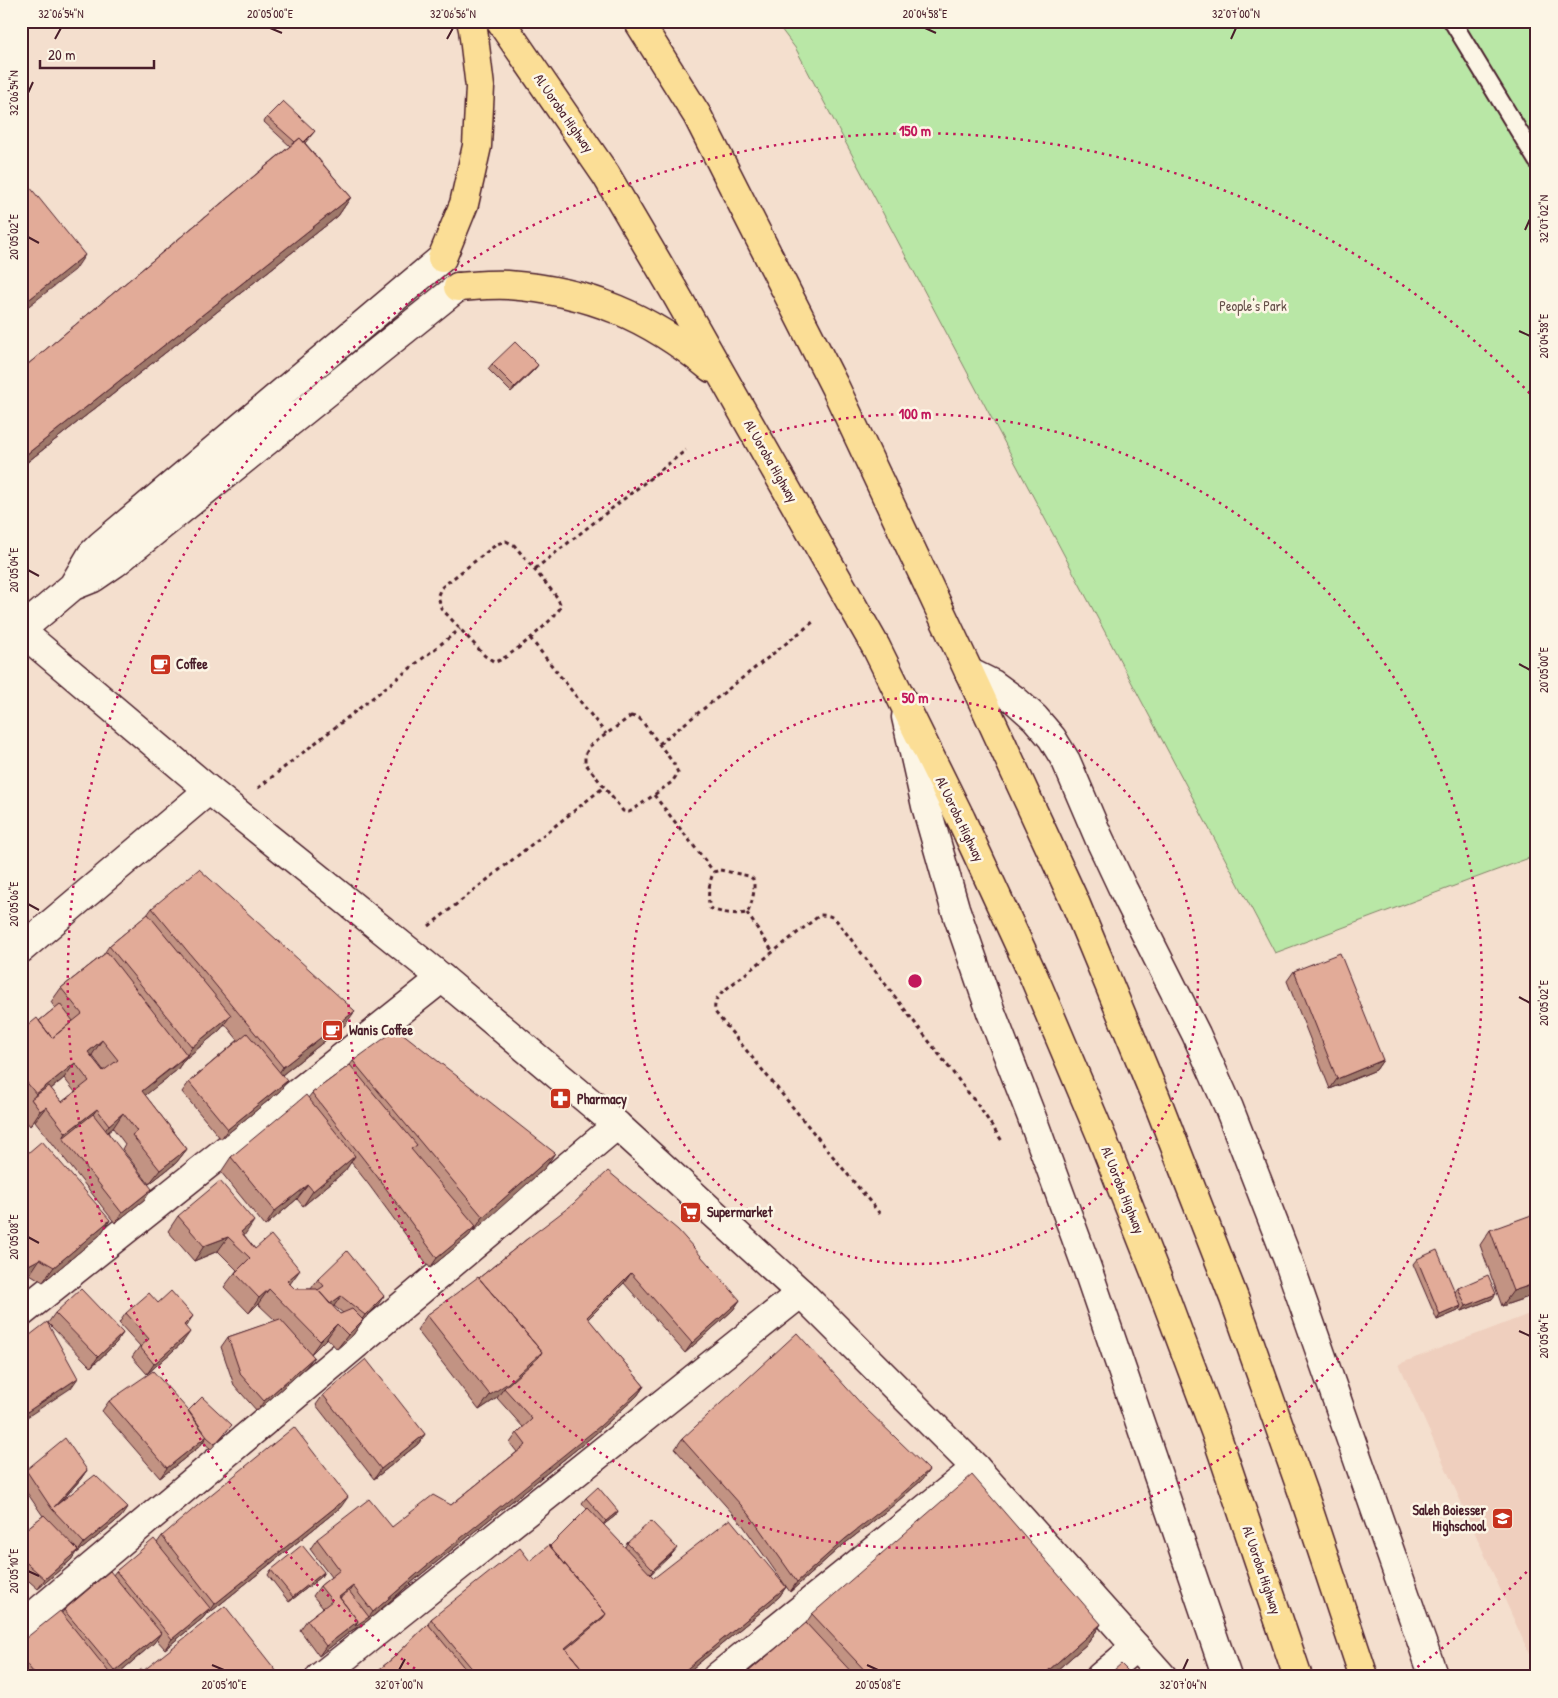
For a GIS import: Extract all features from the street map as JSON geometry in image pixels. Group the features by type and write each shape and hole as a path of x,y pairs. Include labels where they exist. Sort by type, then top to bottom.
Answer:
{"highway":[{"path":"442,258 464,204 477,146 480,88 471,21"},
{"name":"Al Uoroba Highway","path":"500,21 606,175 673,289 876,647 961,819 1034,977 1102,1138 1166,1300 1215,1431 1298,1677"},
{"path":"638,21 697,116 835,387 1074,900 1164,1116 1234,1298 1305,1499 1364,1677"},
{"path":"458,287 506,285 553,290 599,302 644,321 684,345 721,376"}],"street":[{"path":"442,258 101,545 92,554 73,586 21,631 209,790 442,978 617,1125 801,1293 976,1468 1162,1677"},
{"path":"73,586 93,578 115,563 458,287"},
{"path":"969,672 994,684 1015,700 1035,718 1052,738 1066,761 1123,889 1196,1034 1230,1108 1285,1252 1434,1677"},
{"path":"904,703 926,806 955,908 991,1012 1031,1114 1087,1268 1227,1677"},
{"path":"21,949 209,790"},
{"path":"21,1313 442,978"},
{"path":"21,1626 617,1125"},
{"path":"320,1677 801,1293"},
{"path":"717,1677 976,1468"},
{"path":"1100,1677 1136,1646"}],"lane":[{"path":"1452,21 1537,161"}],"path":[{"path":"534,569 686,450"},
{"path":"506,541 514,545 534,569 562,606 555,617 530,638 505,658 495,662 485,656 441,608 438,602 441,588 501,542 506,541"},
{"path":"659,744 813,622"},
{"path":"233,809 460,629"},
{"path":"530,638 606,734"},
{"path":"631,716 639,718 674,764 678,773 672,782 654,795 629,812 623,811 586,763 585,754 590,746 606,734 631,716"},
{"path":"403,946 604,787"},
{"path":"654,795 714,872"},
{"path":"720,870 749,876 753,879 754,885 750,908 747,914 710,908 711,878 714,872 720,870"},
{"path":"747,914 774,952"},
{"path":"880,1214 715,1012 714,1004 721,993 820,915 833,917 980,1108 1005,1147"}],"shaded area":[{"name":"Saleh Boiesser Highschool","path":"1537,1311 1537,1671 1399,1364"}],"green space":[{"name":"People's Park","path":"775,21 1537,21 1537,855 1275,953 796,49"}],"building":[{"path":"283,101 315,131 304,142 300,138 295,142 267,117"},
{"path":"300,138 351,197 27,454 21,447 21,370"},
{"path":"21,176 85,255 21,306"},
{"path":"515,342 538,365 515,387 492,364"},
{"path":"199,869 355,1011 283,1067 152,908"},
{"path":"148,914 231,1015 192,1047 109,946"},
{"path":"107,952 187,1055 142,1091 187,1149 160,1170 132,1135 137,1131 123,1113 109,1125 97,1109 66,1133 46,1107 40,1111 31,1099 49,1086 62,1102 89,1081 75,1063 36,1094 21,1075 21,1031 37,1018 52,1038 82,1014 61,988","holes":["102,1040 118,1060 103,1071 88,1052"]},
{"path":"1340,953 1383,1060 1337,1079 1294,971"},
{"path":"60,1004 73,1021 52,1038 39,1021"},
{"path":"397,1029 555,1153 483,1217 353,1061"},
{"path":"247,1033 287,1081 228,1129 189,1082"},
{"path":"350,1065 417,1145 411,1149 476,1226 437,1258 312,1093"},
{"path":"306,1095 355,1156 313,1191 308,1185 275,1211 231,1157"},
{"path":"93,1114 152,1189 122,1213 63,1138"},
{"path":"42,1141 110,1220 54,1267 40,1259 23,1268 21,1266 21,1159"},
{"path":"608,1171 678,1230 740,1300 692,1343 631,1273 587,1317 644,1386 600,1426 425,1567 373,1612 353,1586 339,1597 358,1621 326,1646 307,1620 332,1601 320,1586 340,1570 317,1539 369,1499 392,1527 433,1495 451,1505 526,1445 517,1433 532,1419 504,1388 539,1357 542,1352 479,1278 573,1204"},
{"path":"220,1181 254,1221 241,1232 255,1249 271,1235 300,1270 287,1281 295,1289 317,1289 340,1314 352,1309 363,1320 348,1335 337,1324 320,1341 269,1289 259,1298 235,1273 250,1258 228,1237 204,1246 178,1216"},
{"path":"1537,1213 1537,1283 1513,1291 1490,1230"},
{"path":"1437,1250 1461,1306 1440,1315 1417,1259"},
{"path":"347,1251 384,1296 365,1315 341,1296 330,1304 318,1290 324,1286 318,1279"},
{"path":"1488,1275 1496,1294 1466,1306 1458,1288"},
{"path":"478,1277 542,1352 508,1383 490,1395 427,1315"},
{"path":"81,1289 123,1333 98,1357 55,1313"},
{"path":"171,1291 193,1316 184,1325 190,1332 154,1364 140,1347 149,1339 126,1313 149,1293 158,1303"},
{"path":"280,1319 314,1357 264,1401 241,1375 228,1337"},
{"path":"47,1322 78,1378 21,1416 21,1342"},
{"path":"797,1333 865,1408 929,1470 845,1539 797,1582 749,1514 682,1439"},
{"path":"366,1359 425,1434 381,1469 323,1395"},
{"path":"153,1371 188,1410 207,1436 167,1468 109,1401"},
{"path":"202,1397 232,1425 215,1444 207,1437 188,1411"},
{"path":"294,1427 348,1497 215,1604 162,1536"},
{"path":"65,1438 87,1470 54,1507 95,1475 128,1507 84,1543 52,1509 26,1470"},
{"path":"972,1475 1101,1624 1041,1677 871,1677 812,1614"},
{"path":"598,1487 618,1511 606,1521 586,1498"},
{"path":"588,1508 654,1578 730,1519 786,1587 677,1677 589,1677 566,1649 606,1614 550,1546"},
{"path":"44,1515 78,1550 45,1579 21,1558 21,1533"},
{"path":"651,1521 677,1548 653,1570 627,1543"},
{"path":"154,1539 210,1608 172,1639 116,1571"},
{"path":"302,1545 324,1572 293,1597 271,1570"},
{"path":"549,1545 606,1614 565,1648 589,1677 479,1677 431,1619 520,1548 530,1561"},
{"path":"110,1571 161,1633 115,1671 64,1610"},
{"path":"349,1591 369,1617 355,1626 358,1621 340,1598"},
{"path":"225,1606 281,1677 147,1677 143,1671"},
{"path":"60,1611 111,1677 37,1677 21,1657 21,1642"},
{"path":"806,1623 856,1677 742,1677 772,1652"},
{"path":"428,1624 472,1677 370,1677 392,1659"},
{"path":"1121,1664 1134,1677 1106,1677"},
{"path":"142,1669 147,1677 131,1677"}],"place":[{"name":"Coffee","path":"160,664"},
{"name":"Wanis Coffee","path":"333,1030"},
{"name":"Pharmacy","path":"561,1099"},
{"name":"Supermarket","path":"691,1212"},
{"name":"Saleh Boiesser Highschool","path":"1502,1518"}]}
